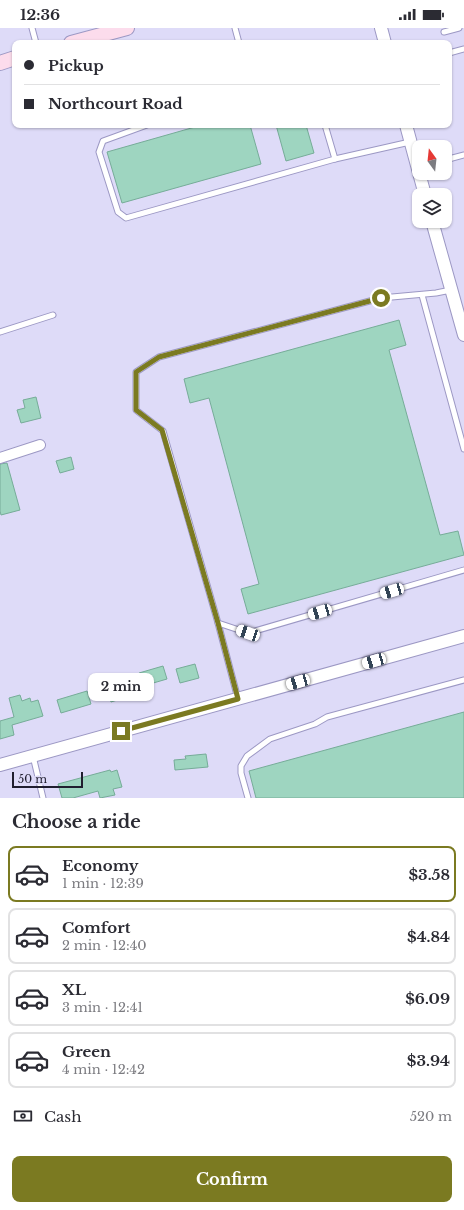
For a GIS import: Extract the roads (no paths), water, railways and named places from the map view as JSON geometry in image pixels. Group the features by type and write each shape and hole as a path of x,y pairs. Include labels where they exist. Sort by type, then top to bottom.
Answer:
{"main road":[{"path":"86,40 101,37 126,28"},
{"path":"0,63 12,59"}],"street":[{"path":"380,28 384,40"},
{"path":"407,128 412,148"},
{"path":"434,228 463,330"},
{"path":"0,458 40,445"},
{"path":"0,765 464,636"}],"lane":[{"path":"32,28 35,40"},
{"path":"235,28 238,40"},
{"path":"444,32 459,28"},
{"path":"452,52 464,49"},
{"path":"139,128 103,141 99,152 118,212 126,218 335,159 410,142"},
{"path":"326,128 335,159"},
{"path":"452,158 464,155"},
{"path":"238,699 218,623 162,430 136,410 136,372 159,357 381,298 452,290"},
{"path":"422,294 462,433 464,449"},
{"path":"0,332 53,315"},
{"path":"218,623 248,633 464,570"},
{"path":"248,798 241,773 241,766 246,756 270,739 315,724 327,717 464,680"},
{"path":"33,756 43,798"}]}
